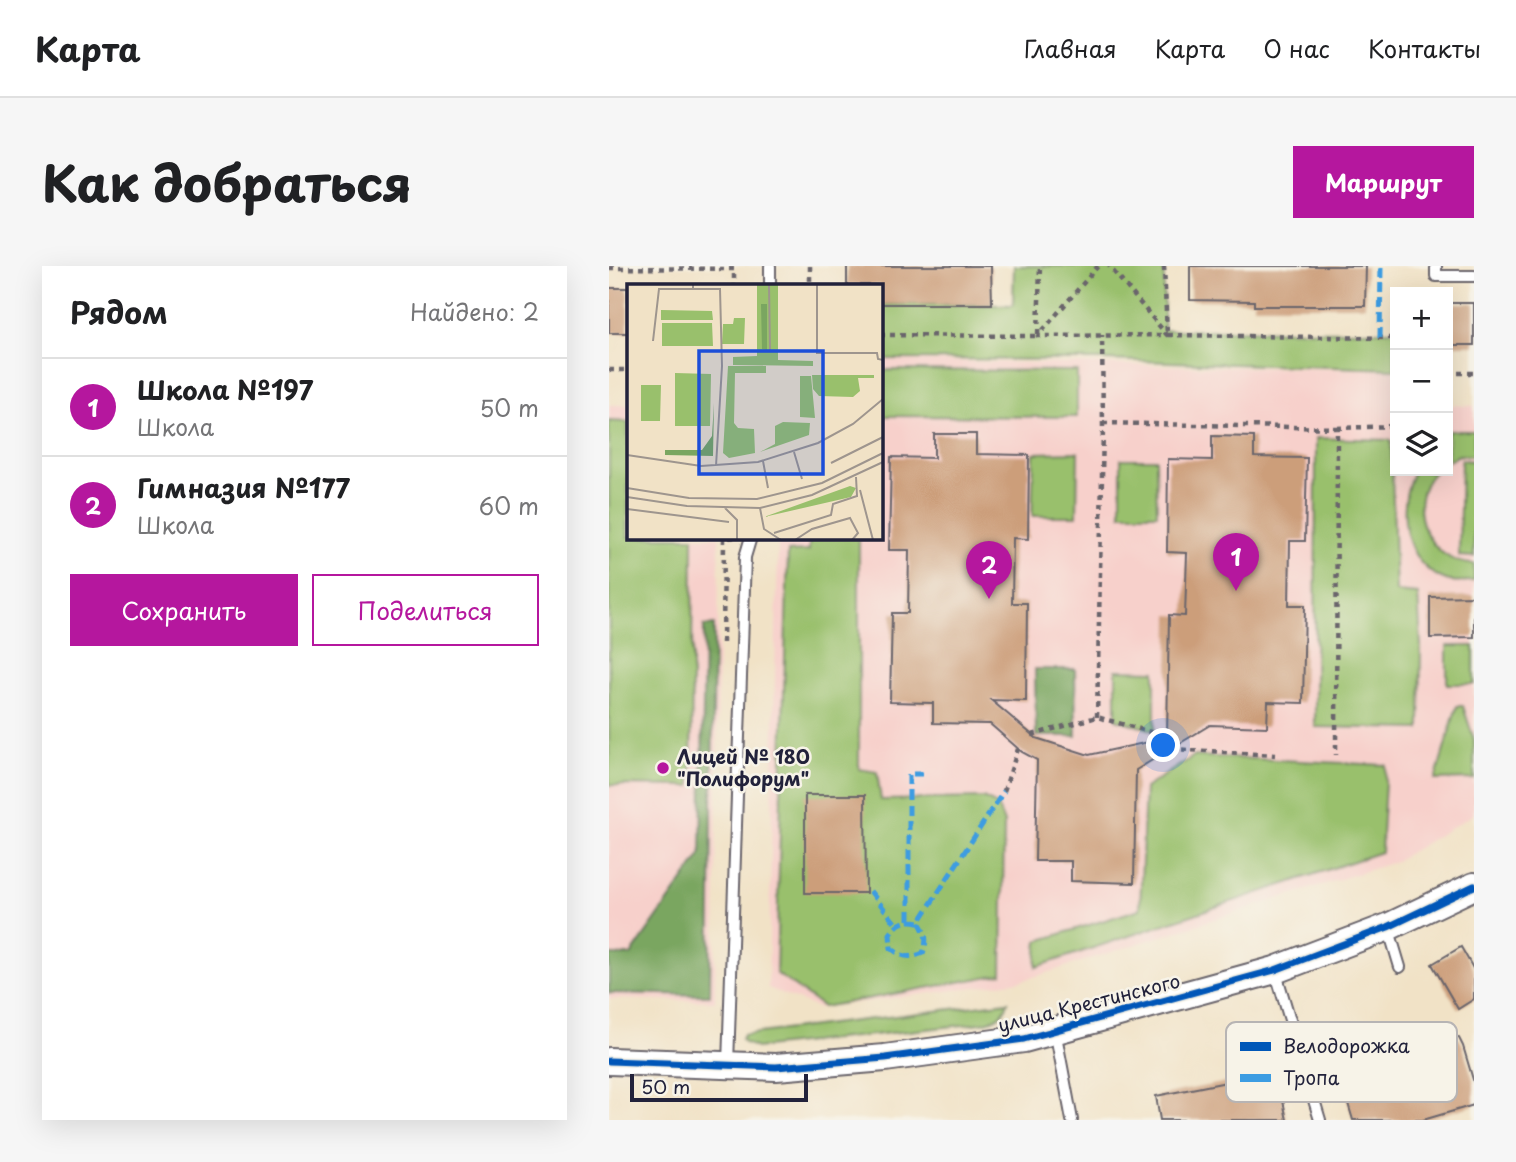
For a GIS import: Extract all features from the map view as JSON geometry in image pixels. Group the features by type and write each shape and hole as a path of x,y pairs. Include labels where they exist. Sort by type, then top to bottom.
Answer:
{"street":[{"name":"улица Крестинского","path":"609,1061 776,1067 885,1058 1024,1039 1275,970 1388,927 1474,886"}],"lane":[{"path":"770,266 770,284"},
{"path":"1436,266 1436,276 1474,276"},
{"path":"728,1067 744,557 750,539"},
{"path":"1388,927 1400,967"},
{"path":"1275,970 1291,1022"},
{"path":"1055,1030 1072,1120"},
{"path":"1315,1102 1320,1120"}],"path":[{"path":"810,266 810,284"},
{"path":"1038,336 1040,266"},
{"path":"1038,336 1098,266"},
{"path":"1109,266 1167,335"},
{"path":"1164,266 1167,335"},
{"path":"609,268 734,269 734,284"},
{"path":"882,335 1390,338"},
{"path":"1097,717 1103,335"},
{"path":"609,370 627,370"},
{"path":"1453,373 1474,373"},
{"path":"1103,423 1336,428 1390,426"},
{"path":"1336,428 1336,755"},
{"path":"1033,735 1097,717 1161,735"},
{"path":"1004,791 1018,749"},
{"path":"1172,749 1275,755"}],"shaded area":[{"path":"882,360 1390,370 1390,476 1453,476 1453,405 1474,406 1474,814 1394,862 1021,981 818,1008 768,988 778,543 803,543 804,539 882,539"},
{"name":"Лицей № 180 \"Полифорум\"","path":"609,405 627,405 627,539 719,539 715,1001 609,999"}],"green space":[{"path":"1014,266 1164,266 1164,330 1390,331 1390,369 1103,360 882,359 882,304 1013,305"},
{"path":"882,370 1077,371 1077,417 882,416"},
{"path":"609,421 627,422 627,539 693,539 691,786 609,785"},
{"path":"1453,431 1474,431 1474,456 1459,455 1453,458"},
{"path":"1316,438 1390,440 1396,592 1418,594 1421,646 1420,729 1315,727"},
{"path":"1078,452 1077,516 1032,516 1034,453"},
{"path":"1121,459 1156,459 1157,514 1121,514"},
{"path":"1461,460 1474,461 1474,557 1459,556"},
{"path":"1412,476 1431,476 1425,484 1421,499 1425,530 1444,554 1458,561 1474,564 1474,581 1446,580 1431,572 1420,561 1407,533 1405,501"},
{"path":"809,539 859,539 859,769 877,772 881,800 983,798 997,805 1004,823 1002,974 823,1007 776,973 788,552 809,551"},
{"path":"714,625 710,995 609,993 609,955 631,955 701,855 704,626"},
{"path":"1447,646 1474,646 1474,684 1447,684"},
{"path":"1035,669 1075,669 1076,736 1036,736"},
{"path":"1116,670 1155,671 1155,731 1116,719"},
{"path":"1457,706 1463,706 1474,740 1474,779 1435,780"},
{"path":"1194,756 1386,765 1381,852 1036,967 1038,941 1140,909 1145,788"},
{"path":"1008,1002 998,1017 981,1023 756,1048 741,1039 743,1035"}],"building":[{"path":"847,266 991,266 992,304 882,304 882,284 847,284"},
{"path":"1190,266 1366,266 1365,306 1254,306 1254,301 1190,300"},
{"path":"609,288 627,288 627,333 609,333"},
{"path":"1453,303 1474,303 1474,345 1453,345"},
{"path":"934,434 976,434 976,454 1029,455 1028,539 1013,538 1012,603 1027,603 1026,701 991,700 1036,738 1089,755 1167,738 1169,615 1185,616 1187,553 1167,552 1168,459 1212,460 1212,436 1254,437 1254,457 1307,458 1305,541 1290,541 1289,605 1305,605 1303,703 1268,702 1267,727 1210,725 1136,770 1134,883 1071,881 1071,861 1035,861 1037,760 1022,752 990,724 933,723 933,703 890,702 892,613 908,613 909,550 889,550 891,457 934,458"},
{"path":"1474,596 1474,637 1430,638 1430,597"},
{"path":"805,795 865,795 866,893 805,893"},
{"path":"1461,947 1474,970 1474,999 1458,1009 1432,964"},
{"path":"1457,1037 1459,1038 1474,1083 1474,1105 1423,1120 1353,1120 1348,1102 1457,1102"},
{"path":"1226,1082 1226,1102 1283,1102 1287,1120 1160,1120 1156,1096"}],"marked path":[{"path":"1380,338 1381,266"},
{"path":"909,920 909,774 924,774"},
{"path":"919,922 925,937 923,953 906,956 891,948 890,934 902,923 919,922 1004,791"},
{"path":"870,891 897,925"}],"cycle path":[{"path":"609,1061 776,1067 885,1058 1024,1039 1275,970 1388,927 1474,886"}],"place":[{"name":"Школа №197","path":"1236,591"},
{"name":"Гимназия №177","path":"989,599"},
{"name":"Лицей № 180 \"Полифорум\"","path":"663,768"}]}
